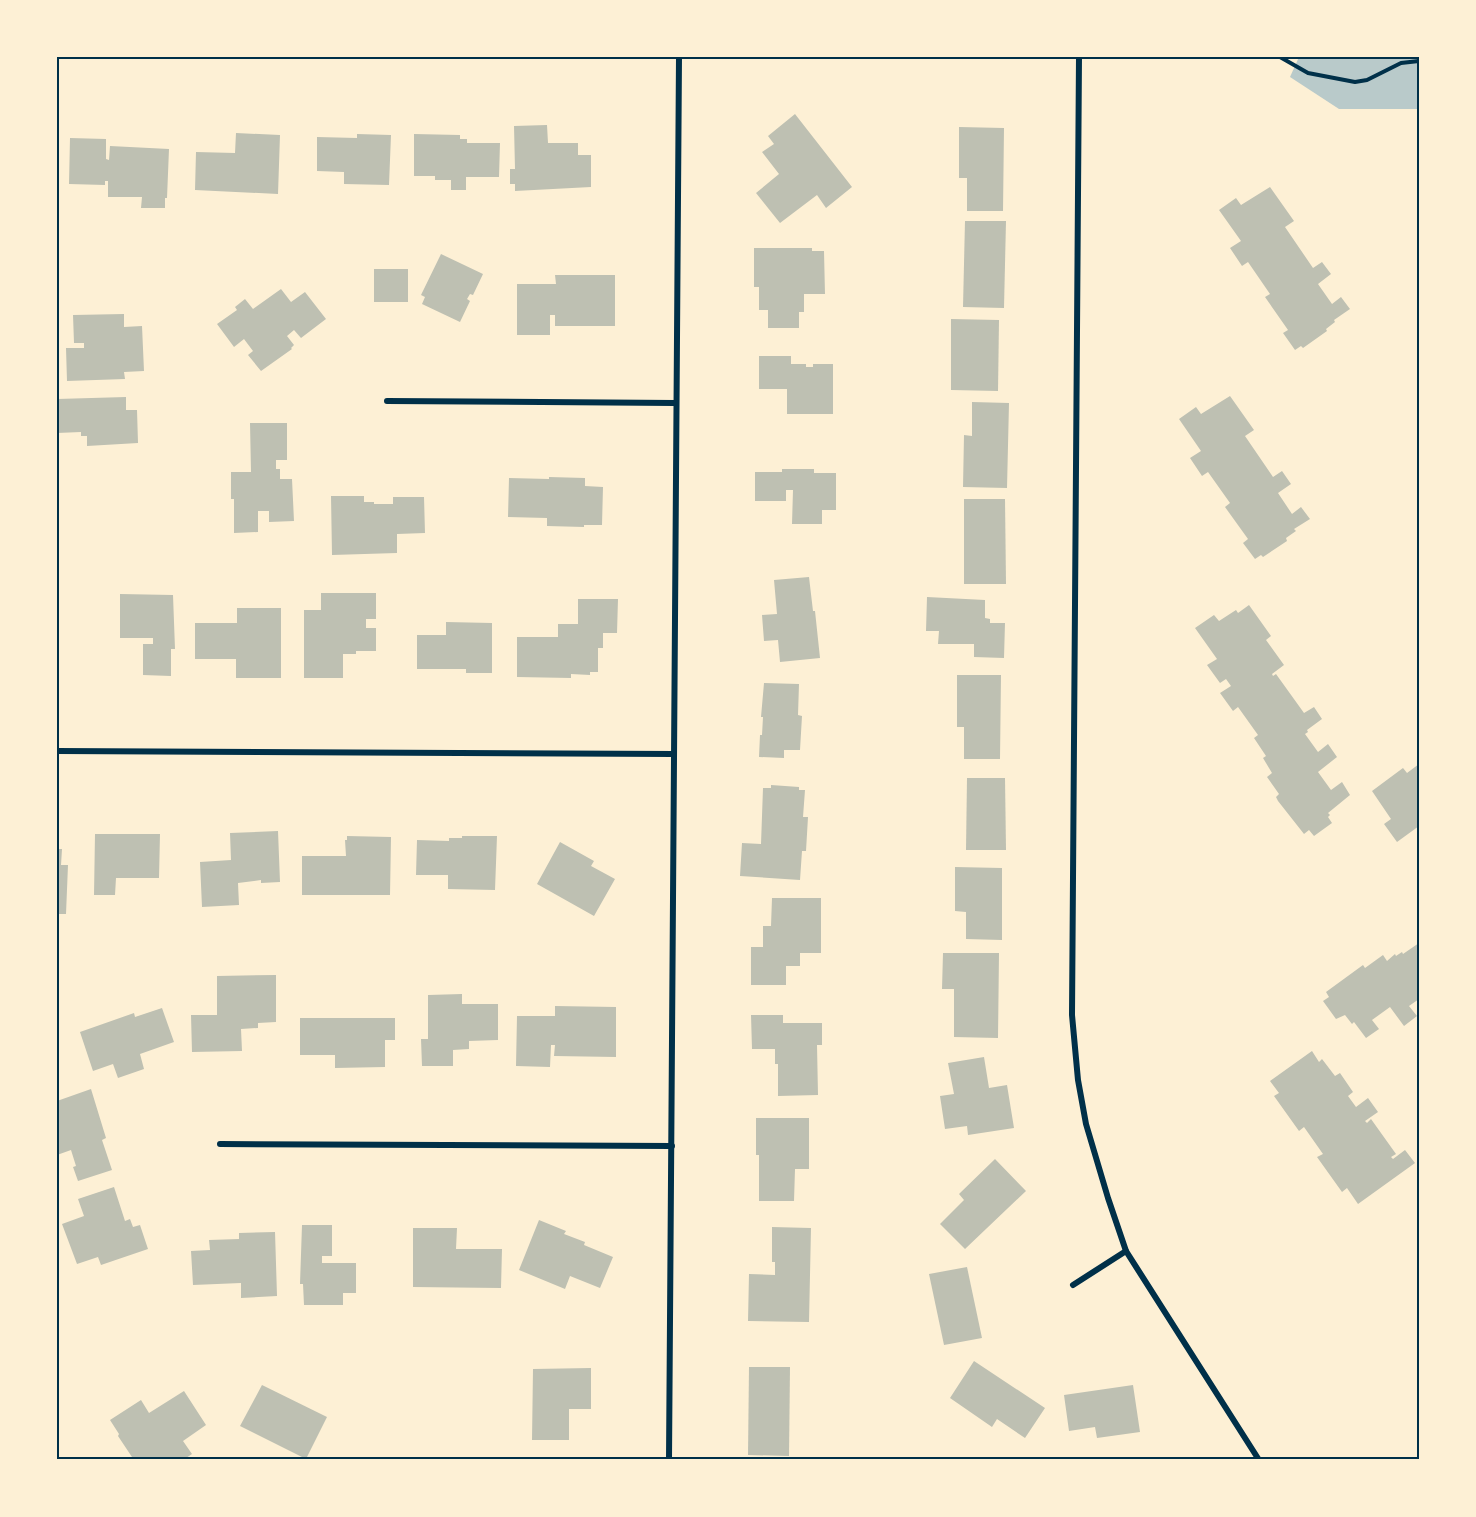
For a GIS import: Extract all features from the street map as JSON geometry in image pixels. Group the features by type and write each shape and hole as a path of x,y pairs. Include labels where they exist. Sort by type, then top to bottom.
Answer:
{"street":[{"path":"669,1460 679,57"},
{"path":"1079,57 1071,1014 1078,1080 1086,1124 1126,1251 1259,1460"},
{"path":"387,401 675,403"},
{"path":"57,751 674,754"},
{"path":"220,1144 672,1146"},
{"path":"1073,1285 1126,1251"}],"path":[{"path":"1280,57 1308,73 1355,82 1367,80 1401,63 1419,61"}],"shaded area":[{"path":"1299,57 1419,57 1419,109 1339,109 1290,77"}],"building":[{"path":"795,114 852,187 826,208 817,195 780,223 756,193 779,174 762,152 774,144 768,136"},
{"path":"547,125 548,143 578,143 578,155 591,155 591,187 515,191 515,184 510,184 510,169 515,169 514,126"},
{"path":"959,127 1004,128 1003,211 967,211 967,178 959,178"},
{"path":"236,133 280,135 278,194 195,190 196,152 235,153"},
{"path":"357,134 391,135 389,185 344,184 344,172 317,171 317,137 357,138"},
{"path":"414,134 460,135 460,139 467,139 467,143 500,143 499,177 466,177 466,190 451,190 451,180 435,180 435,176 414,176"},
{"path":"70,138 106,139 106,159 109,160 110,146 169,149 165,208 141,208 142,197 108,197 108,181 105,181 105,185 69,184"},
{"path":"1270,187 1294,221 1285,227 1313,268 1322,262 1331,274 1318,284 1332,304 1341,297 1350,309 1334,320 1335,322 1326,329 1327,331 1303,348 1301,346 1295,350 1283,333 1288,330 1265,297 1270,294 1248,262 1242,266 1230,248 1241,241 1219,210 1236,198 1241,205"},
{"path":"965,221 1006,221 1004,308 963,307"},
{"path":"754,248 812,248 812,251 824,251 825,294 804,294 804,312 799,312 799,328 768,328 768,310 759,310 759,287 754,287"},
{"path":"441,254 483,274 473,295 470,294 467,299 470,301 460,322 422,304 425,297 421,295"},
{"path":"374,269 408,269 408,302 374,302"},
{"path":"555,275 615,275 615,326 555,326 555,315 550,315 550,335 517,335 517,284 556,284"},
{"path":"281,289 291,302 305,292 326,319 301,338 294,330 287,336 294,345 292,349 261,371 248,355 253,351 244,339 234,347 217,324 237,310 235,307 245,299 253,309"},
{"path":"124,314 124,327 142,326 144,371 124,372 125,379 67,381 66,348 84,348 84,343 74,343 73,315"},
{"path":"951,319 999,320 998,391 951,390"},
{"path":"759,356 791,356 791,364 806,364 806,367 813,367 813,364 833,364 833,414 787,414 787,389 759,389"},
{"path":"1230,396 1254,430 1245,436 1273,477 1282,471 1291,484 1278,493 1292,514 1301,507 1310,519 1294,529 1296,531 1286,538 1287,541 1263,557 1261,555 1255,559 1243,543 1248,539 1225,507 1230,503 1208,472 1202,476 1190,458 1201,451 1179,419 1196,407 1201,414"},
{"path":"126,397 126,410 137,410 138,443 87,446 87,436 81,436 81,432 57,433 57,399"},
{"path":"972,402 1009,403 1007,488 963,487 964,435 972,436"},
{"path":"250,423 287,423 287,460 276,460 276,469 280,469 280,479 292,479 294,521 269,522 269,511 258,511 258,532 234,533 231,472 251,472"},
{"path":"782,469 814,469 814,473 836,473 836,510 822,510 822,524 792,524 793,490 786,490 786,501 755,501 755,472 782,472"},
{"path":"549,477 585,478 585,486 603,487 602,525 547,526 547,518 508,517 509,478 549,479"},
{"path":"331,496 364,496 364,502 374,502 374,504 393,504 393,497 424,497 425,533 397,534 397,553 332,555"},
{"path":"964,499 1005,499 1006,584 964,584"},
{"path":"809,577 820,658 780,662 778,640 764,641 762,615 777,614 774,580"},
{"path":"321,593 376,593 376,619 366,619 366,628 376,628 376,651 356,651 356,654 343,654 343,678 304,678 304,610 321,610"},
{"path":"120,594 173,595 175,649 171,649 171,676 143,675 143,644 153,644 153,638 120,638"},
{"path":"927,597 985,600 985,618 990,619 990,623 1005,623 1004,658 974,657 974,644 938,644 939,631 926,631"},
{"path":"578,599 618,599 617,633 603,633 603,648 598,648 598,672 590,672 590,675 571,674 571,678 517,677 517,637 558,637 558,624 578,624"},
{"path":"1249,605 1271,636 1266,640 1284,665 1272,674 1273,676 1276,674 1304,713 1314,707 1322,719 1305,734 1318,752 1328,744 1337,757 1318,772 1331,790 1342,782 1350,795 1328,813 1332,823 1314,836 1309,830 1304,834 1278,801 1276,797 1279,794 1267,777 1272,773 1263,758 1266,756 1254,738 1258,735 1238,707 1233,711 1220,693 1231,686 1226,679 1220,683 1207,665 1217,659 1195,628 1214,615 1219,621 1236,610 1238,613"},
{"path":"237,608 281,608 281,678 236,678 236,659 195,659 195,623 237,623"},
{"path":"446,622 492,623 492,673 466,673 466,669 417,669 417,635 446,635"},
{"path":"957,675 1001,675 1000,759 964,759 964,727 957,727"},
{"path":"764,683 799,684 798,715 802,716 800,750 784,750 784,758 759,757"},
{"path":"1419,764 1419,826 1397,842 1384,824 1391,819 1372,791 1403,768 1407,773"},
{"path":"967,778 1005,778 1006,850 966,850"},
{"path":"771,785 799,787 799,790 805,790 803,817 808,817 806,851 802,851 800,880 740,876 742,843 761,844 763,788 771,788"},
{"path":"278,831 280,882 261,883 261,880 238,883 239,905 202,907 200,862 231,860 230,833"},
{"path":"95,834 160,834 159,878 116,878 115,895 94,895"},
{"path":"347,836 391,837 390,895 302,895 302,856 346,856"},
{"path":"462,836 497,836 495,890 448,889 448,875 416,875 417,840 449,841 449,838 462,838"},
{"path":"560,842 594,861 591,866 615,879 594,916 537,884"},
{"path":"57,849 62,849 61,865 68,865 66,914 57,914"},
{"path":"955,867 1002,868 1002,940 966,939 966,912 955,911"},
{"path":"772,898 821,898 821,953 800,953 800,966 786,966 786,985 751,985 751,947 763,947 763,926 771,926"},
{"path":"1419,943 1419,999 1409,1006 1417,1016 1404,1026 1390,1007 1372,1020 1379,1029 1366,1038 1354,1022 1352,1024 1345,1015 1336,1019 1323,1001 1329,997 1326,992 1363,965 1365,968 1383,955 1387,961 1395,954 1396,956 1402,952 1403,954"},
{"path":"943,953 999,953 998,1038 954,1037 954,989 942,989"},
{"path":"276,975 276,1022 258,1023 258,1028 241,1029 242,1051 192,1052 191,1015 217,1015 217,976"},
{"path":"462,994 462,1004 498,1004 498,1040 469,1041 469,1049 453,1050 453,1066 422,1066 421,1039 428,1039 428,995"},
{"path":"555,1006 616,1007 616,1057 554,1056 555,1045 551,1045 550,1067 516,1066 517,1016 555,1016"},
{"path":"162,1008 174,1042 140,1054 144,1069 118,1078 113,1064 93,1071 80,1032 134,1013 135,1017"},
{"path":"751,1015 783,1015 783,1023 822,1023 822,1045 817,1045 818,1095 778,1096 778,1064 775,1064 775,1049 752,1049"},
{"path":"300,1018 395,1018 395,1040 385,1040 385,1067 335,1068 335,1055 300,1055"},
{"path":"1312,1051 1319,1062 1322,1059 1335,1076 1340,1073 1353,1092 1348,1096 1356,1107 1368,1098 1378,1112 1365,1121 1367,1123 1371,1119 1396,1154 1391,1157 1393,1159 1405,1150 1415,1163 1358,1204 1347,1188 1342,1192 1317,1157 1323,1154 1304,1127 1299,1131 1274,1096 1279,1093 1270,1081"},
{"path":"984,1057 989,1088 1007,1085 1014,1128 968,1135 967,1126 945,1129 940,1096 954,1094 948,1063"},
{"path":"91,1089 106,1138 102,1140 112,1170 78,1181 71,1150 57,1155 57,1101"},
{"path":"756,1118 809,1118 809,1169 795,1169 794,1201 759,1201"},
{"path":"995,1159 1026,1191 965,1249 940,1224 964,1200 959,1194"},
{"path":"114,1187 125,1221 130,1219 133,1227 140,1225 148,1249 101,1265 98,1257 77,1264 62,1224 84,1216 78,1199"},
{"path":"539,1220 566,1231 564,1234 585,1242 584,1245 613,1257 600,1288 570,1276 565,1289 519,1270"},
{"path":"302,1225 332,1225 332,1256 322,1256 322,1263 356,1263 356,1293 343,1293 343,1305 304,1305 303,1284 300,1284"},
{"path":"772,1227 811,1228 809,1322 748,1321 749,1274 775,1275 775,1262 772,1262"},
{"path":"413,1228 457,1228 456,1249 502,1249 501,1288 413,1287"},
{"path":"275,1232 277,1296 241,1298 241,1283 193,1285 191,1251 210,1250 209,1240 239,1239 239,1233"},
{"path":"967,1267 982,1338 944,1345 929,1274"},
{"path":"974,1361 1045,1408 1025,1438 997,1419 992,1427 950,1398"},
{"path":"749,1367 790,1367 789,1456 748,1455"},
{"path":"591,1368 591,1409 569,1409 569,1440 532,1440 533,1369"},
{"path":"262,1385 327,1417 306,1459 240,1426"},
{"path":"1133,1385 1140,1432 1097,1438 1095,1427 1069,1431 1064,1395"},
{"path":"184,1391 206,1425 183,1441 192,1454 183,1460 134,1460 110,1420 141,1400 149,1413"}]}
